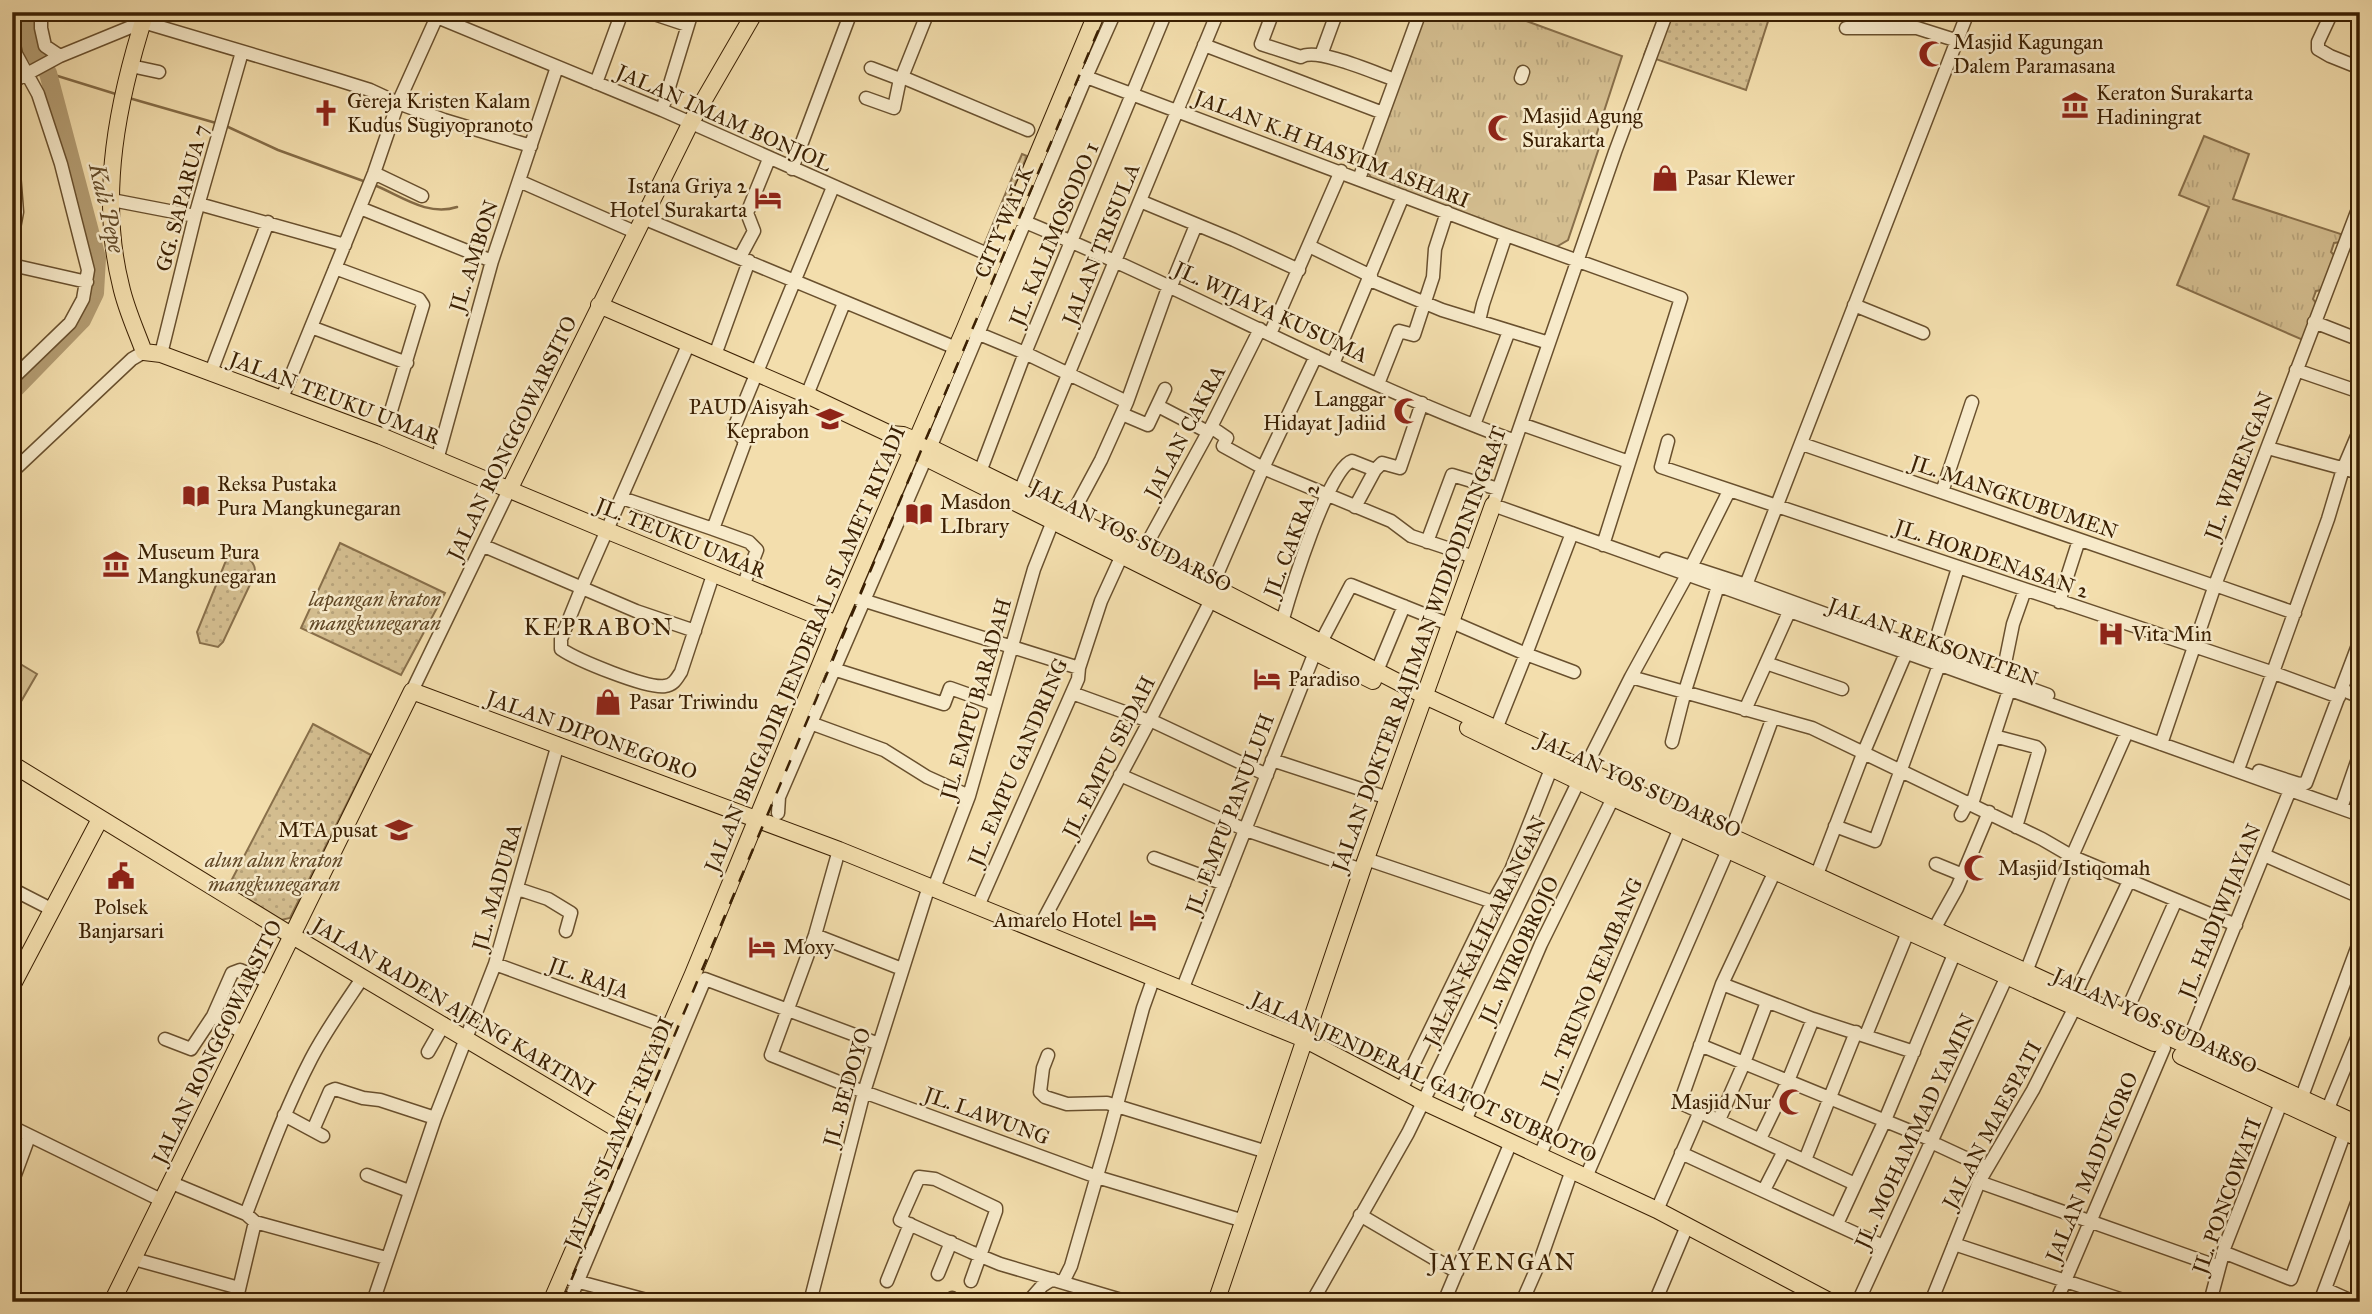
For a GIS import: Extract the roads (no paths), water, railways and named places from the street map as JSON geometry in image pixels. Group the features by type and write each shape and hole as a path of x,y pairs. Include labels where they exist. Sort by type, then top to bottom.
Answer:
{"main road":[{"name":"JALAN RONGGOWARSITO","path":"509,491 690,124 755,12"},
{"name":"JALAN BRIGADIR JENDERAL SLAMET RIYADI","path":"551,1302 570,1279 624,1133 651,1087 670,1028 756,818 805,721 828,666 837,624 857,598 920,449 956,348 972,330 994,257 1018,219 1079,74 1097,12"},
{"path":"144,17 112,150 114,245 120,285 144,352"},
{"path":"599,305 890,434 903,435 920,449"},
{"name":"JALAN TEUKU UMAR","path":"144,352 161,354 282,398 509,491"},
{"name":"JALAN YOS SUDARSO","path":"920,449 979,472 1143,551 1210,595 1282,622 1318,647 1377,671 1424,701 1496,730 1581,776 1728,843 1816,877 2184,1051 2328,1111 2355,1132"},
{"name":"JALAN YOS SUDARSO","path":"920,449 1053,521 1318,647 1551,768 1581,776 1613,797 1680,828 1728,843 1775,871 1908,932 1955,952 2015,971"},
{"name":"JL. TEUKU UMAR","path":"509,491 837,624"},
{"name":"JALAN DOKTER RAJIMAN WIDIODININGRAT","path":"1216,1302 1364,865 1496,497"},
{"name":"JALAN RONGGOWARSITO","path":"112,1302 412,691"},
{"name":"JALAN DIPONEGORO","path":"412,691 756,818"},
{"name":"JALAN RADEN AJENG KARTINI","path":"12,764 291,935 624,1133"},
{"name":"JALAN JENDERAL GATOT SUBROTO","path":"756,818 1304,1039 1424,1102 1657,1210 1831,1302"},
{"path":"12,986 100,819"},
{"name":"JALAN YOS SUDARSO","path":"2075,1001 2124,1017 2167,1043"},
{"name":"JALAN YOS SUDARSO","path":"2184,1051 2281,1103 2355,1132"}],"street":[{"path":"12,379 69,323 83,299 88,270 61,164 38,94 29,72 16,54 13,12"},
{"path":"41,12 45,46 60,56"},
{"path":"596,83 622,12"},
{"path":"648,12 687,25"},
{"path":"662,110 692,12"},
{"path":"792,169 851,12"},
{"path":"866,98 894,108 901,78 928,12"},
{"path":"1079,74 1115,12"},
{"name":"JL. KALIMOSODO 1","path":"979,472 1025,353 1166,12"},
{"name":"JALAN TRISULA","path":"1020,491 1218,12"},
{"path":"1273,12 1255,43 1301,57 1307,54 1321,55 1395,80"},
{"path":"1321,55 1336,15 1328,12"},
{"path":"1359,179 1420,12"},
{"name":"JALAN DOKTER RAJIMAN WIDIODININGRAT","path":"1496,497 1615,152 1667,12"},
{"path":"1847,12 1908,18 1917,12"},
{"path":"1746,585 1968,12"},
{"path":"2332,12 2318,42 2318,49 2360,68"},
{"path":"282,398 365,195 398,103 438,14"},
{"name":"JALAN IMAM BONJOL","path":"438,14 994,257"},
{"path":"12,82 60,56 144,17 242,52 370,90 444,120 530,146"},
{"path":"1846,28 1917,28 1958,41"},
{"path":"1204,45 1383,113"},
{"name":"GG. SAPARUA 7","path":"161,354 197,210 242,52"},
{"path":"131,66 159,72"},
{"name":"JL. AMBON","path":"437,460 492,261 557,67"},
{"path":"871,68 1028,130"},
{"name":"JALAN K.H HASYIM ASHARI","path":"1079,74 1681,298 1629,462"},
{"path":"12,148 16,212 12,239"},
{"path":"715,355 754,231 747,213 769,159"},
{"name":"JALAN CAKRA","path":"1143,551 1298,271 1341,172"},
{"path":"521,175 635,232"},
{"path":"372,177 422,196"},
{"path":"713,529 744,445 744,440 734,428 833,187"},
{"path":"1333,364 1403,196"},
{"path":"112,200 268,222 345,245"},
{"path":"1140,201 1298,271"},
{"name":"JL. WIRENGAN","path":"2162,740 2215,585 2314,322 2357,218 2360,204"},
{"path":"359,208 492,261"},
{"path":"1378,384 1396,330 1413,336 1433,276 1435,249 1447,212"},
{"path":"643,218 956,348"},
{"name":"JL. WIJAYA KUSUMA","path":"1018,219 1170,285 1333,364 1515,441"},
{"name":"CITY WALK","path":"920,449 1018,219"},
{"path":"211,372 268,222"},
{"path":"1071,516 1101,460 1124,408 1170,285 1196,225"},
{"path":"1479,321 1506,235"},
{"path":"1309,246 1370,278 1442,310 1549,343"},
{"path":"12,265 87,282"},
{"path":"335,268 422,302 423,310 387,424"},
{"path":"807,395 845,303"},
{"path":"1854,305 1923,333"},
{"path":"2314,322 2360,340"},
{"path":"310,327 407,363"},
{"path":"972,330 1068,374 1124,408 1146,425 1165,388"},
{"path":"1474,425 1509,331"},
{"path":"689,344 582,587 560,647 564,652 586,662 632,679 665,686 674,683 681,672 713,575"},
{"path":"12,472 132,359 144,352"},
{"name":"JL. EMPU SEDAH","path":"1038,930 1150,720 1210,595 1263,467 1317,356"},
{"path":"2296,370 2360,392"},
{"path":"1942,492 1972,402"},
{"path":"1355,507 1375,470 1384,462 1399,468 1422,403"},
{"path":"1158,406 1227,438 1223,446 1263,467 1391,522 1411,536 1474,557"},
{"path":"1521,424 1629,462 1603,545"},
{"path":"2240,764 2274,673 2343,469 2360,429"},
{"name":"JL. HORDENASAN 2","path":"1668,441 1661,467 2193,647 2349,695"},
{"name":"JL. MANGKUBUMEN","path":"1802,444 2295,612"},
{"path":"2268,448 2360,473"},
{"name":"JL. CAKRA 2","path":"1282,622 1306,548 1328,495 1348,462 1354,461 1375,470"},
{"name":"JALAN REKSONITEN","path":"1427,542 1452,475 1572,533 1603,545 1689,571 1718,586 2126,732 2162,740 2290,790 2307,791 2360,815"},
{"name":"JALAN RONGGOWARSITO","path":"412,691 509,491"},
{"name":"JALAN KALILARANGAN","path":"1312,1302 1424,1102 1581,776 1729,491"},
{"path":"622,498 749,542 757,550 743,586"},
{"name":"JL. EMPU BARADAH","path":"932,887 969,796 1034,569 1053,521"},
{"path":"1496,730 1572,533"},
{"path":"2059,602 2079,540"},
{"path":"1623,544 1689,571 1746,585 2002,678 2162,740 2240,764 2307,791 2349,695 2360,659"},
{"path":"484,546 636,611 695,631"},
{"name":"JL. EMPU GANDRING","path":"978,906 1080,675 1079,668 1105,589 1122,555"},
{"path":"1932,653 1958,568"},
{"name":"JL. EMPU PANULUH","path":"1182,990 1318,647 1351,585 1404,606"},
{"path":"1672,742 1718,586"},
{"path":"2002,678 2011,631 2025,590"},
{"path":"995,705 950,688 944,704 828,666 857,598 1079,668"},
{"path":"1377,671 1404,606 1574,672"},
{"path":"1745,710 1790,612"},
{"path":"2349,695 2360,640"},
{"path":"1816,877 1863,754 1906,653"},
{"path":"1766,663 1842,689"},
{"path":"1835,826 1875,841 1939,665"},
{"path":"1631,677 1812,728 1989,812 2073,857 2236,925"},
{"path":"1962,815 1970,803 2009,690"},
{"path":"1072,693 1150,720 1267,775"},
{"path":"1522,1302 1579,1173 1681,958 1728,843 1773,717"},
{"path":"778,813 779,797 805,721 884,750 932,780 969,796"},
{"name":"JL. MOHAMMAD YAMIN","path":"1858,1302 1932,1141 2073,857 2126,732"},
{"path":"1994,736 2039,748 2016,827"},
{"name":"JL. MADURA","path":"375,1301 386,1258 435,1118 495,964 558,744"},
{"path":"2341,808 2360,753"},
{"path":"1272,760 1388,798"},
{"path":"1401,1090 1493,902 1502,889 1551,768"},
{"path":"1120,775 1246,830 1493,902"},
{"name":"JL. HADIWIJAYAN","path":"2184,1051 2290,790"},
{"name":"JL. WIROBROJO","path":"1465,1121 1541,944 1613,797"},
{"path":"1933,931 1963,875 1989,812"},
{"name":"JL. TRUNO KEMBANG","path":"1540,1155 1680,828"},
{"path":"839,850 815,934 788,1010 879,1044"},
{"path":"1520,850 1541,859"},
{"path":"2264,855 2360,897"},
{"path":"1154,858 1224,884"},
{"path":"1936,864 1963,875"},
{"path":"1775,871 1723,984 1681,1100 1685,1105 1855,1184"},
{"name":"JALAN MAESPATI","path":"1931,1302 1979,1182 2033,1090 2129,881"},
{"name":"JL. BEDOYO","path":"810,1302 864,1092 902,969 932,887"},
{"path":"12,889 53,910"},
{"path":"518,889 552,901 571,913 566,931"},
{"path":"2124,1017 2176,900"},
{"path":"1805,1160 1908,932"},
{"path":"815,934 902,969"},
{"path":"2301,1099 2359,946"},
{"path":"1837,1224 1885,1120 1955,952"},
{"name":"JL. RAJA","path":"495,964 670,1028"},
{"path":"165,1039 191,1049 213,1016 232,972 236,970 269,982"},
{"path":"236,1302 250,1218 284,1115 311,1059 363,977"},
{"path":"1028,1302 1035,1293 1058,1280 1071,1266 1154,977"},
{"name":"JALAN SLAMET RIYADI","path":"569,1302 570,1279 651,1087 705,979 788,1010"},
{"path":"1723,984 1813,1019 1914,1052"},
{"path":"1719,1120 1767,1002"},
{"name":"JL. LAWUNG","path":"788,1010 771,1055 1097,1177 1244,1221"},
{"path":"213,1016 244,1033"},
{"path":"1759,1139 1788,1081 1813,1019"},
{"path":"428,1052 444,1024"},
{"path":"2328,1111 2360,1031"},
{"name":"JALAN MADUKORO","path":"2056,1302 2167,1043"},
{"path":"1700,1045 1885,1120 1987,1168"},
{"path":"1048,1055 1040,1085 1040,1092 1045,1097 1067,1104 1107,1103 1267,1152"},
{"path":"284,1115 318,1133 330,1091 335,1089 435,1118"},
{"name":"JL. PONCOWATI","path":"2210,1302 2223,1252 2281,1103"},
{"path":"1657,1210 1700,1111"},
{"path":"12,1127 163,1201"},
{"path":"2223,1252 2291,1279 2355,1132"},
{"path":"12,1183 29,1137"},
{"path":"1444,1302 1511,1142"},
{"path":"1764,1190 1784,1151"},
{"path":"1681,1153 1883,1246"},
{"path":"368,1175 410,1191"},
{"path":"971,1281 981,1255 996,1208 935,1179 918,1178 899,1218 909,1224 981,1255 1010,1268 1128,1302"},
{"path":"1979,1182 2219,1267"},
{"path":"172,1183 250,1218 386,1258"},
{"path":"2320,1302 2360,1195"},
{"path":"1360,1215 1457,1272"},
{"path":"887,1281 909,1224"},
{"path":"1655,1302 1687,1226"},
{"path":"938,1274 951,1242"},
{"path":"1954,1244 2129,1302"},
{"path":"134,1259 239,1288"},
{"path":"570,1279 654,1302"},
{"path":"2325,1289 2354,1302"}],"waterway":[{"name":"Kali Pepe","path":"12,392 82,320 95,293 97,258 48,73 28,45 30,12"},
{"path":"48,73 119,95"},
{"path":"129,98 216,123"},
{"path":"226,126 278,150 366,182"},
{"path":"372,184 424,207 457,207"}],"railway":[{"path":"562,1302 1106,12"}],"place":[{"name":"Masjid Kagungan Dalem Paramasana","path":"1932,54"},
{"name":"Keraton Surakarta Hadiningrat","path":"2075,105"},
{"name":"Gereja Kristen Kalam Kudus Sugiyopranoto","path":"326,113"},
{"name":"Masjid Agung Surakarta","path":"1501,128"},
{"name":"Pasar Klewer","path":"1665,178"},
{"name":"Istana Griya 2 Hotel Surakarta","path":"768,198"},
{"name":"Langgar Hidayat Jadiid","path":"1407,411"},
{"name":"PAUD Aisyah Keprabon","path":"830,419"},
{"name":"Reksa Pustaka Pura Mangkunegaran","path":"196,496"},
{"name":"Masdon LIbrary","path":"919,514"},
{"name":"Museum Pura Mangkunegaran","path":"116,564"},
{"name":"Vita Min","path":"2111,634"},
{"name":"Paradiso","path":"1267,679"},
{"name":"Pasar Triwindu","path":"608,702"},
{"name":"MTA pusat","path":"399,830"},
{"name":"Masjid Istiqomah","path":"1977,868"},
{"name":"Polsek Banjarsari","path":"121,876"},
{"name":"Amarelo Hotel","path":"1143,920"},
{"name":"Moxy","path":"762,947"},
{"name":"Masjid Nur","path":"1792,1102"}],"district":[{"name":"KEPRABON","path":"599,627"},
{"name":"JAYENGAN","path":"1503,1262"}],"park label":[{"name":"lapangan kraton mangkunegaran","path":"375,611"},
{"name":"alun alun kraton mangkunegaran","path":"274,872"}]}
